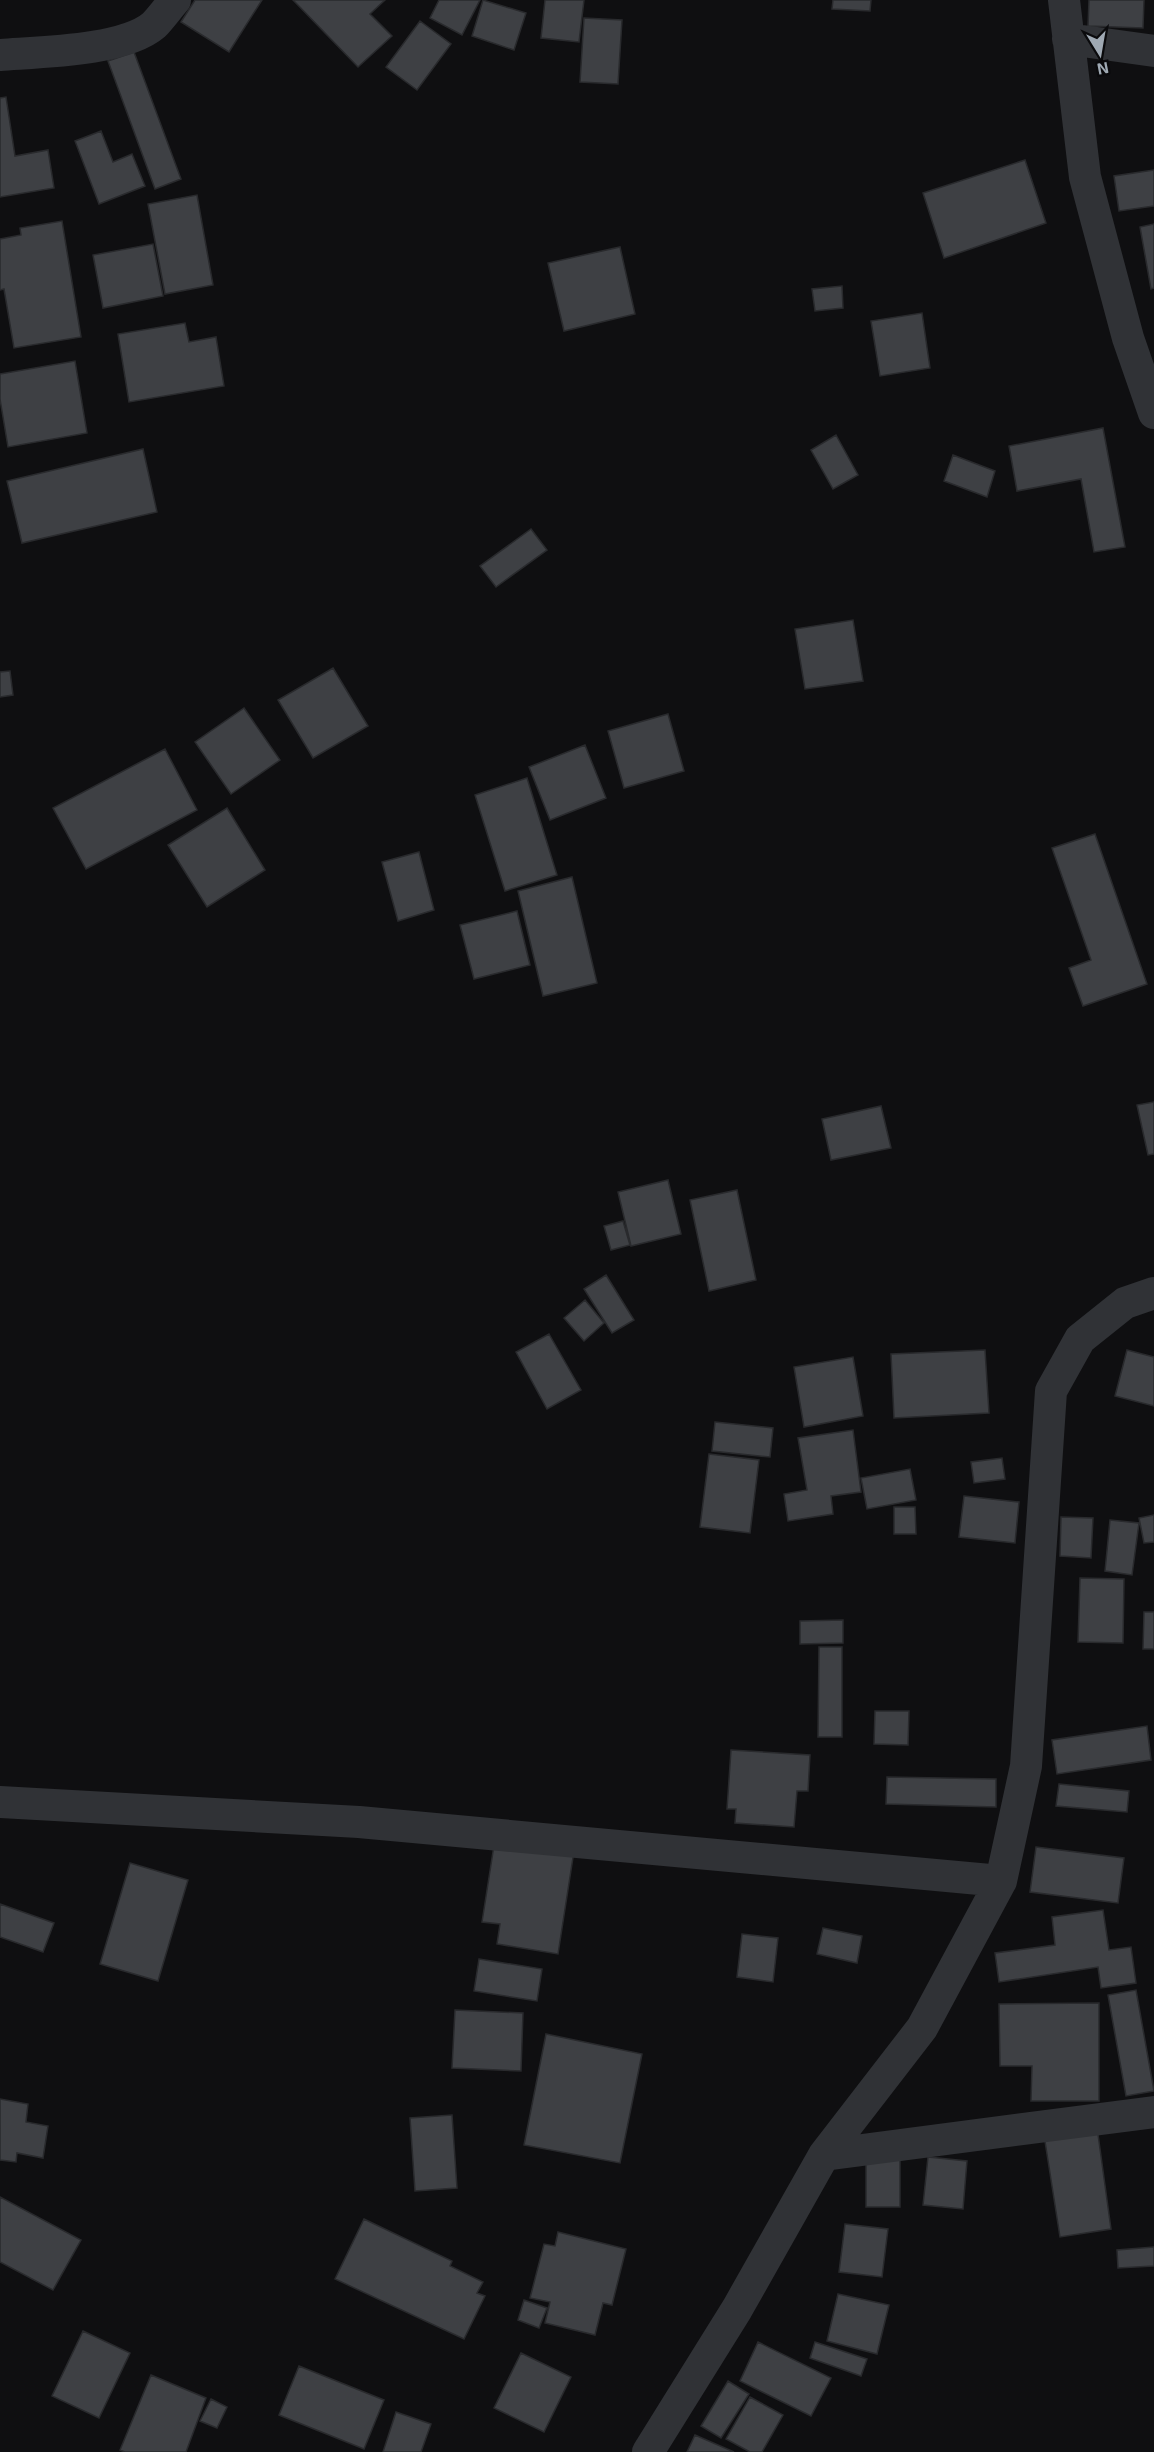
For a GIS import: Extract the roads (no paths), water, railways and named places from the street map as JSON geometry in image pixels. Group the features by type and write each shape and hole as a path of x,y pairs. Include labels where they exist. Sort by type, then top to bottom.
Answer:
{"street":[{"path":"0,56 65,50 124,41 153,26 175,0"},
{"path":"1064,0 1084,177 1128,338 1154,413"},
{"path":"1068,39 1154,51"},
{"path":"648,2452 738,2309 824,2155 922,2028 1001,1881 1026,1766 1052,1391 1080,1339 1125,1303 1154,1293"},
{"path":"0,1802 359,1822 1001,1881"},
{"path":"824,2155 1154,2112"}]}
